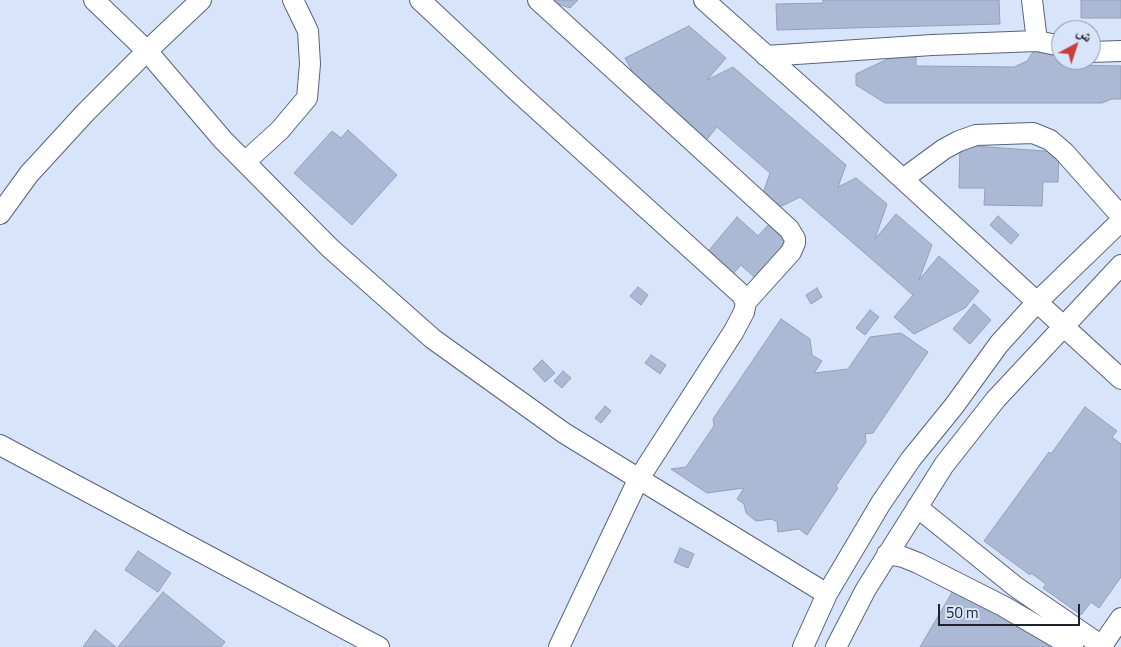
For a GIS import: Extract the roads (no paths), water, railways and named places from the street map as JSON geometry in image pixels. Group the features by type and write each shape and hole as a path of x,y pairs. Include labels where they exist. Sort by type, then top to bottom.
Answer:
{"street":[{"path":"94,0 147,51 223,140 330,248 433,339 564,433 827,594"},
{"path":"0,214 29,174 84,113 201,0"},
{"path":"245,162 280,130 307,98 310,64 308,31 293,0"},
{"path":"420,0 518,92 741,294 746,302"},
{"path":"538,0 788,229 795,240 791,252 746,302 744,312 734,331 638,480 559,647"},
{"path":"704,0 824,107 1036,302 1064,325 1121,379"},
{"path":"1032,0 1037,41"},
{"path":"766,56 932,45 1037,41 1051,44"},
{"path":"1101,52 1121,52"},
{"path":"903,179 959,141 976,135 1033,133 1050,140 1064,152 1121,216"},
{"path":"803,647 827,594 881,503 911,459 954,406 999,344 1036,302 1121,221"},
{"path":"836,647 866,589 944,465 996,399 1121,265"},
{"path":"0,445 378,647"},
{"path":"916,507 1016,588 1102,646 1121,618"},
{"path":"887,554 909,559 1003,606 1073,647"},
{"path":"1003,606 1016,588"}]}
